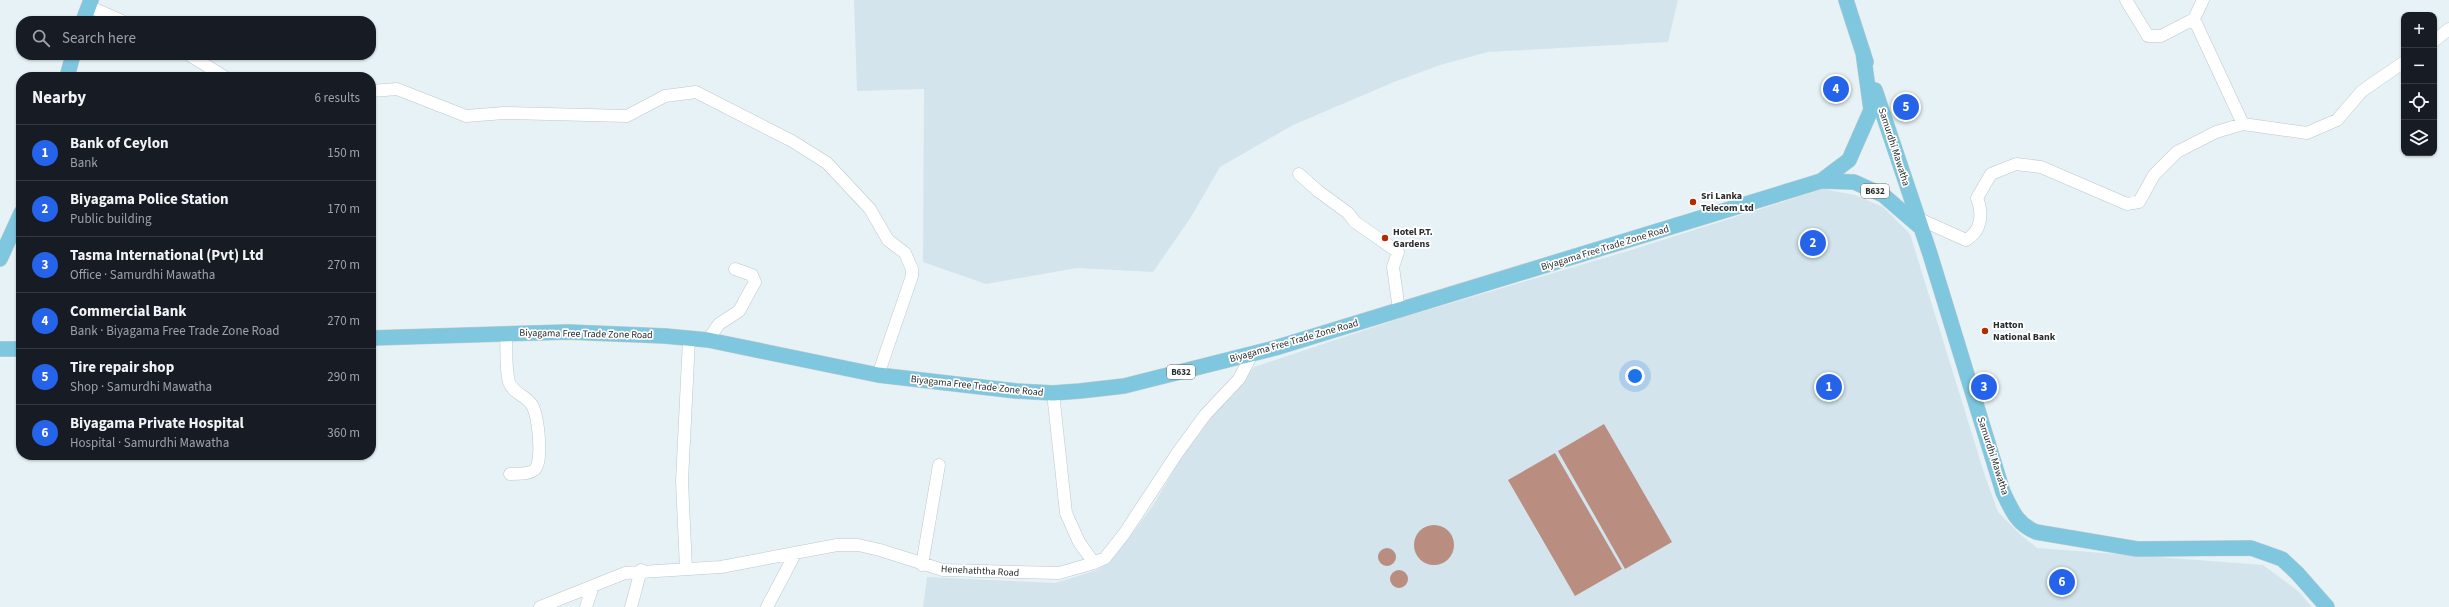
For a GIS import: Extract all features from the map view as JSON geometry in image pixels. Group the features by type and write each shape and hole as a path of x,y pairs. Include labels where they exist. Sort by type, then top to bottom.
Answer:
{"main road":[{"name":"Samurdhi Mawatha","path":"1846,0 2003,492 2015,518 2025,527 2036,532 2136,549 2251,548 2282,559 2297,573 2327,607"},
{"path":"85,16 90,3"},
{"name":"Biyagama Free Trade Zone Road","path":"1822,181 1849,160 1860,139 1871,110 1863,52"},
{"path":"68,72 72,60"},
{"name":"Biyagama Free Trade Zone Road","path":"376,338 506,333 610,332 708,340 878,375 957,385 1053,393 1124,386 1252,354 1822,181 1854,182 1883,195 1918,222"},
{"path":"0,259 16,224"}],"street":[{"path":"2126,0 2148,36 2161,36 2194,19 2203,0"},
{"path":"90,3 113,16"},
{"path":"2194,19 2243,124"},
{"path":"2437,39 2449,29"},
{"path":"197,60 217,72"},
{"path":"1918,222 1966,240 1971,237 1980,223 1982,211 1977,198 1992,174 2016,164 2041,167 2127,204 2139,202 2154,175 2177,152 2216,132 2243,124 2307,133 2337,120 2362,91 2401,64"},
{"path":"376,91 397,89 466,116 504,113 627,116 665,96 696,92 792,141 827,163 870,209 888,240 905,253 912,269 912,276 878,375"},
{"path":"1299,174 1318,192 1348,213 1355,222 1398,252 1393,267 1399,310"},
{"path":"708,340 719,324 739,311 755,282 752,275 735,269"},
{"path":"506,333 508,380 512,390 532,404 537,415 539,430 538,464 535,470 510,474"},
{"path":"686,569 682,481 689,339"},
{"name":"Henehaththa Road","path":"540,607 625,573 641,570 721,567 837,545 858,545 880,550 922,565 943,570 1036,574 1059,573 1094,563 1105,558 1124,534 1178,452 1205,415 1239,379 1252,354"},
{"path":"1053,393 1066,514 1079,542 1094,563"},
{"path":"922,565 939,465"},
{"path":"767,607 795,554"},
{"path":"631,607 641,570"},
{"path":"586,607 593,586"}],"shaded area":[{"path":"854,0 1678,0 1668,42 1488,52 1440,65 1394,82 1293,125 1220,167 1191,217 1153,272 1077,268 986,284 923,262 924,89 857,91"},
{"path":"1823,189 1855,195 1883,207 1910,234 1985,476 1998,512 2022,536 2037,548 2263,565 2298,591 2312,607 923,607 927,577 1055,583 1097,570 1111,561 1152,507 1190,443 1254,367 1404,317 1628,251"},
{"path":"1604,424 1672,542 1625,569 1558,451"},
{"path":"1555,453 1622,569 1575,596 1508,480"},
{"path":"1438,525 1445,528 1451,534 1454,545 1453,553 1445,562 1438,565 1430,565 1423,562 1415,553 1414,541 1417,534 1426,526"},
{"path":"1383,548 1391,548 1396,553 1394,564 1391,566 1383,566 1378,561 1378,553"},
{"path":"1395,570 1403,570 1408,575 1406,586 1403,588 1395,588 1390,583 1390,575"}],"place":[{"name":"Commercial Bank","path":"1836,89"},
{"name":"Tire repair shop","path":"1906,107"},
{"name":"Sri Lanka Telecom Ltd","path":"1693,202"},
{"name":"Hotel P.T. Gardens","path":"1385,238"},
{"name":"Biyagama Police Station","path":"1813,243"},
{"name":"Hatton National Bank","path":"1985,331"},
{"name":"Bank of Ceylon","path":"1829,387"},
{"name":"Tasma International (Pvt) Ltd","path":"1984,387"},
{"name":"Biyagama Private Hospital","path":"2062,582"}]}
